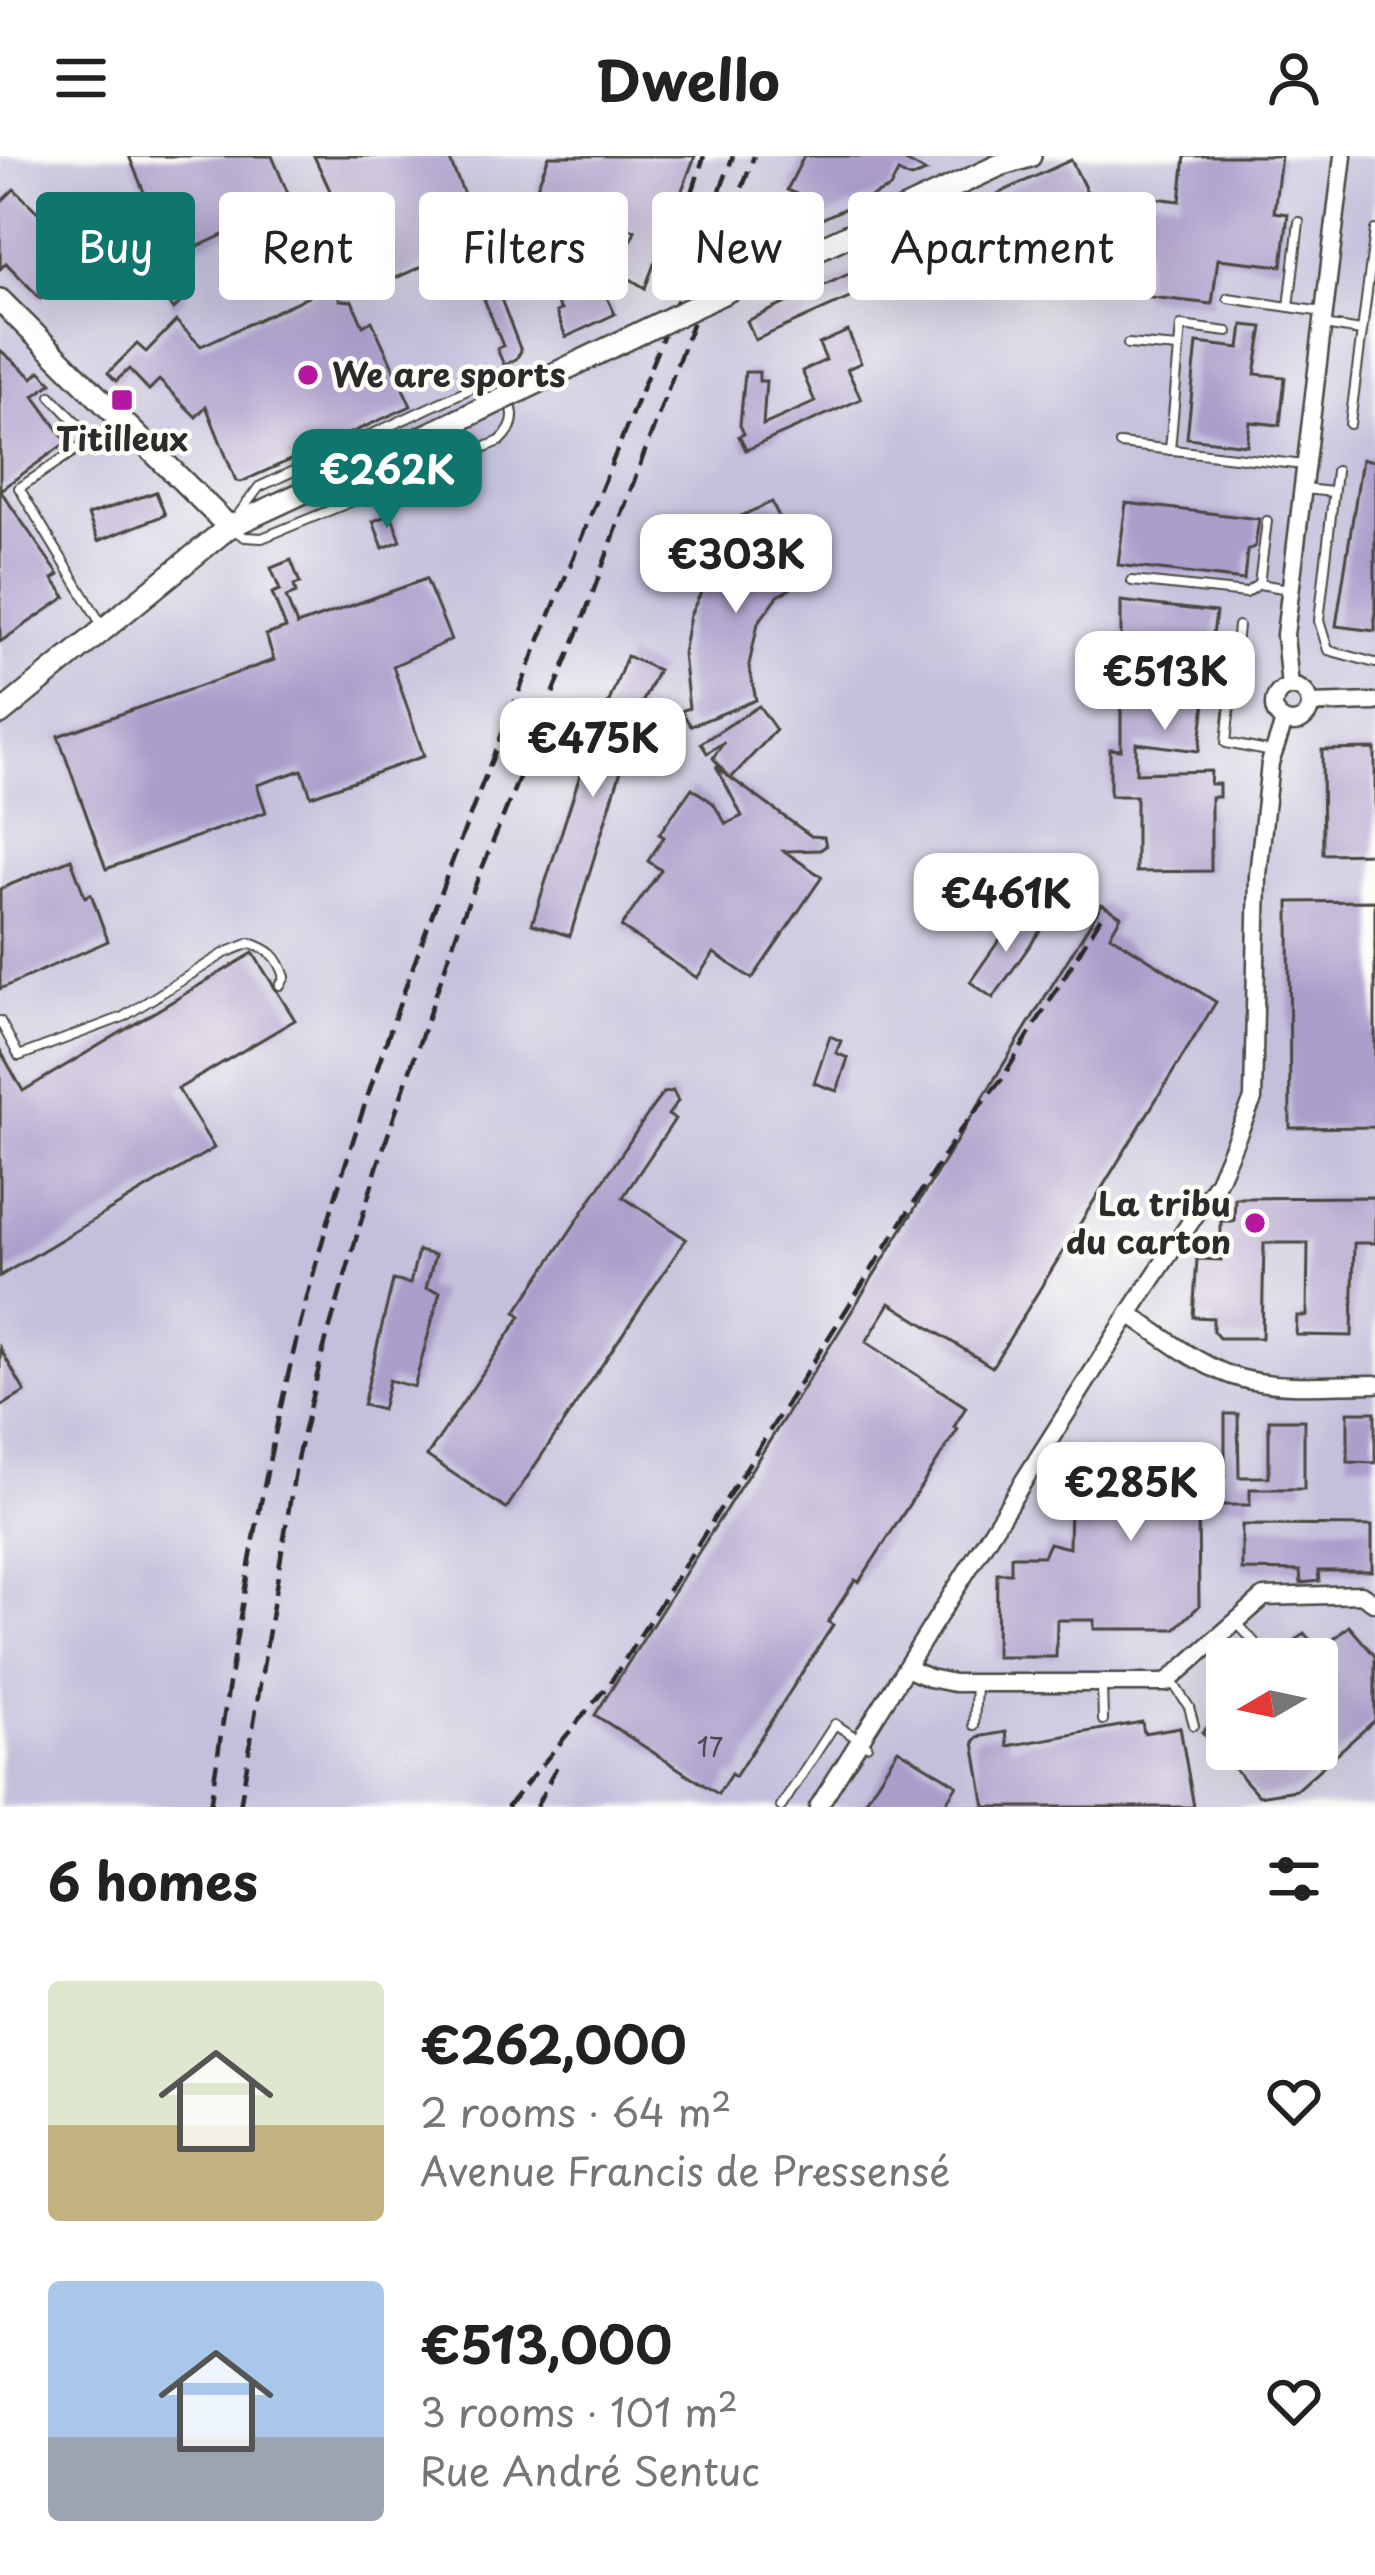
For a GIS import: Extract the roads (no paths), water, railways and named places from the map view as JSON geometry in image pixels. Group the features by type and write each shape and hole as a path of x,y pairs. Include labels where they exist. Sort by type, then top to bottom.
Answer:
{"street":[{"path":"0,714 229,527 1007,161 1030,156"},
{"path":"1289,687 1285,635 1343,156"},
{"path":"0,300 229,527"},
{"path":"1289,687 1301,689 1310,704 1300,722 1284,722 1275,714 1279,692 1289,687"},
{"path":"1310,704 1375,703"},
{"path":"818,1807 863,1743 1129,1314 1219,1180 1253,1099 1258,875 1274,752 1284,722"},
{"path":"1129,1314 1209,1365 1240,1378 1269,1383 1375,1384"},
{"path":"906,1668 929,1678 976,1684 1166,1683 1264,1597 1361,1594 1375,1603"}],"lane":[{"path":"1289,307 1299,222"},
{"path":"1350,424 1375,230"},
{"path":"1228,298 1289,307 1360,331"},
{"path":"1170,450 1181,326 1228,332"},
{"path":"1128,344 1179,348"},
{"path":"496,376 515,412 513,429 500,441 262,538 245,537 229,527 260,487 496,376"},
{"path":"51,396 92,439 19,488 104,629"},
{"path":"1120,444 1306,465"},
{"path":"1336,471 1319,621 1328,650 1375,663"},
{"path":"1303,489 1333,492"},
{"path":"1259,584 1267,521"},
{"path":"1132,581 1246,592 1259,584 1291,589"},
{"path":"1238,626 1226,743 1274,752"},
{"path":"0,1021 19,1056 123,1017 225,953 250,943 270,950 280,961 285,977 280,985"},
{"path":"1235,1622 1250,1638"},
{"path":"1171,1678 1194,1724"},
{"path":"974,1725 976,1684"},
{"path":"1102,1684 1103,1720"},
{"path":"782,1807 835,1724 863,1743"}],"railway":[{"path":"692,192 704,156"},
{"path":"210,1807 283,1395 349,1153 485,776 733,156"},
{"path":"240,1807 297,1459 378,1164 461,920 579,630 754,156"},
{"path":"507,1807 610,1683 958,1133 1002,1079 1105,910"},
{"path":"536,1807 558,1764"}],"place":[{"name":"We are sports","path":"308,375"},
{"name":"Titilleux","path":"122,400"},
{"name":"La tribu du carton","path":"1255,1223"}]}
